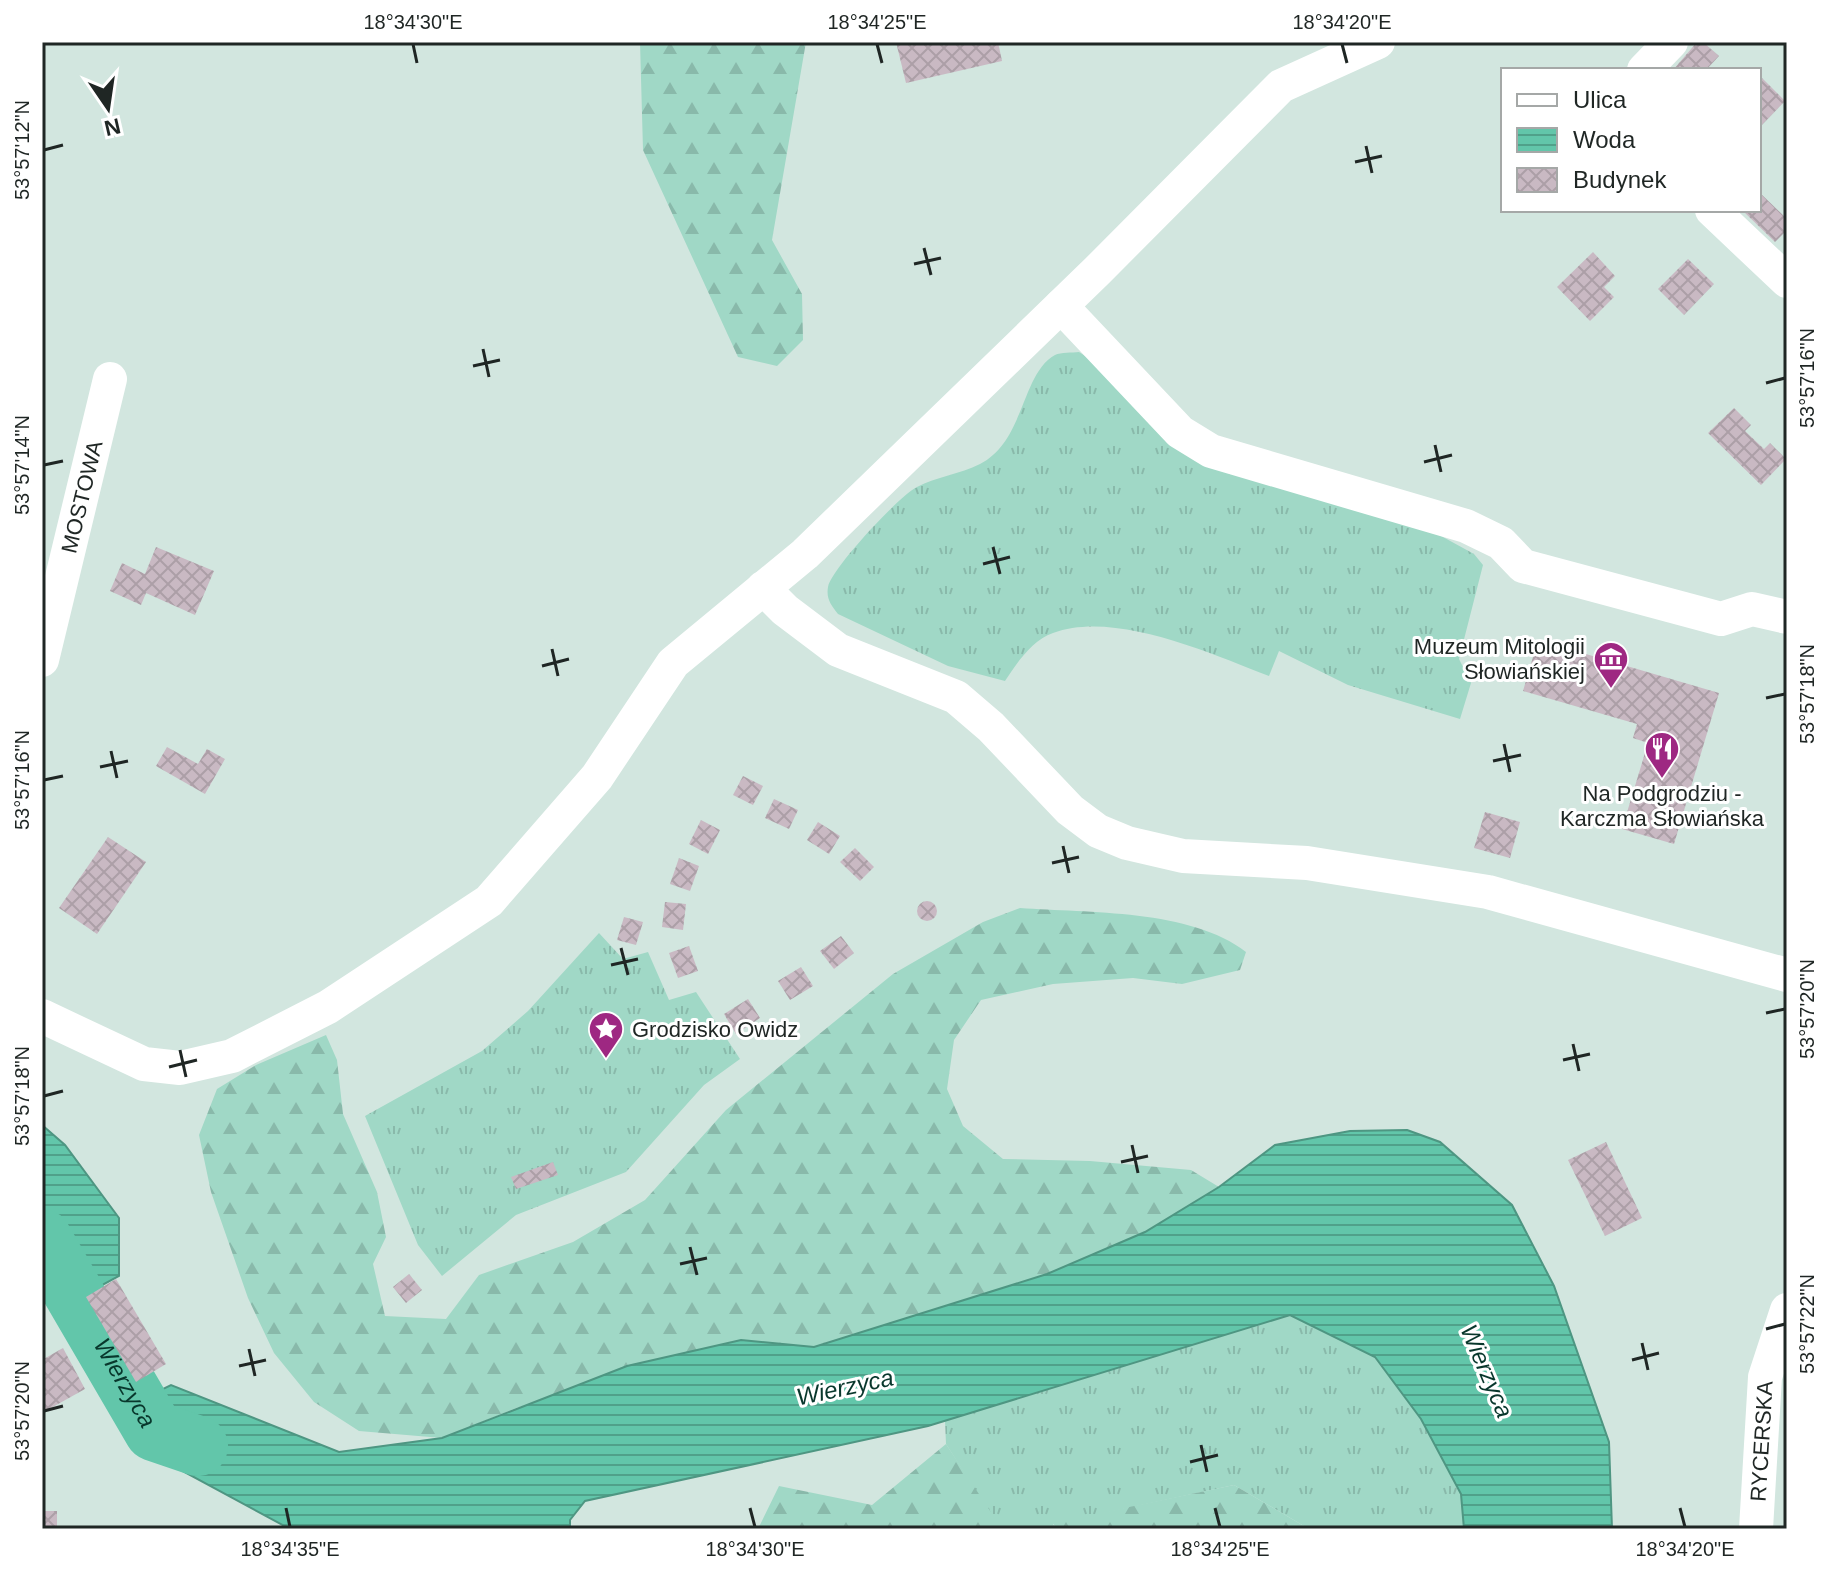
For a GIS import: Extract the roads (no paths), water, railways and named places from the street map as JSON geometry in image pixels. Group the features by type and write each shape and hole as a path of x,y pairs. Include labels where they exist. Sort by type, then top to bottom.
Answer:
{"street":[{"path":"42,1016 144,1064 180,1068 232,1056 328,1007 489,901 597,777 673,663 805,554 1061,306 1281,86 1378,42"},
{"path":"1646,68 1671,42"},
{"path":"1714,212 1787,281"},
{"path":"1061,306 1180,432 1211,451 1466,526 1501,543 1523,566 1721,619 1752,609 1787,617"},
{"name":"MOSTOWA","path":"42,660 110,379"},
{"path":"763,588 785,610 838,650 956,697 991,727 1070,810 1098,831 1127,843 1183,856 1307,863 1488,892 1787,975"},
{"name":"RYCERSKA","path":"1756,1529 1765,1377 1787,1310"}],"water":[{"path":"42,1125 65,1145 119,1218 119,1276 84,1295 49,1298 42,1286"},
{"path":"1407,1130 1440,1142 1512,1205 1554,1286 1609,1442 1612,1529 1464,1529 1461,1494 1421,1419 1375,1357 1290,1315 928,1426 585,1501 570,1520 570,1529 290,1529 138,1447 116,1412 171,1385 339,1452 442,1438 627,1366 741,1340 814,1347 1047,1274 1145,1232 1219,1187 1275,1145 1350,1131"}],"waterway":[{"name":"Wierzyca","path":"42,1239 154,1431 198,1446"}],"place":[{"name":"Muzeum Mitologii Słowiańskiej","path":"1611,690"},
{"name":"Na Podgrodziu - Karczma Słowiańska","path":"1662,780"},
{"name":"Grodzisko Owidz","path":"606,1060"}]}
